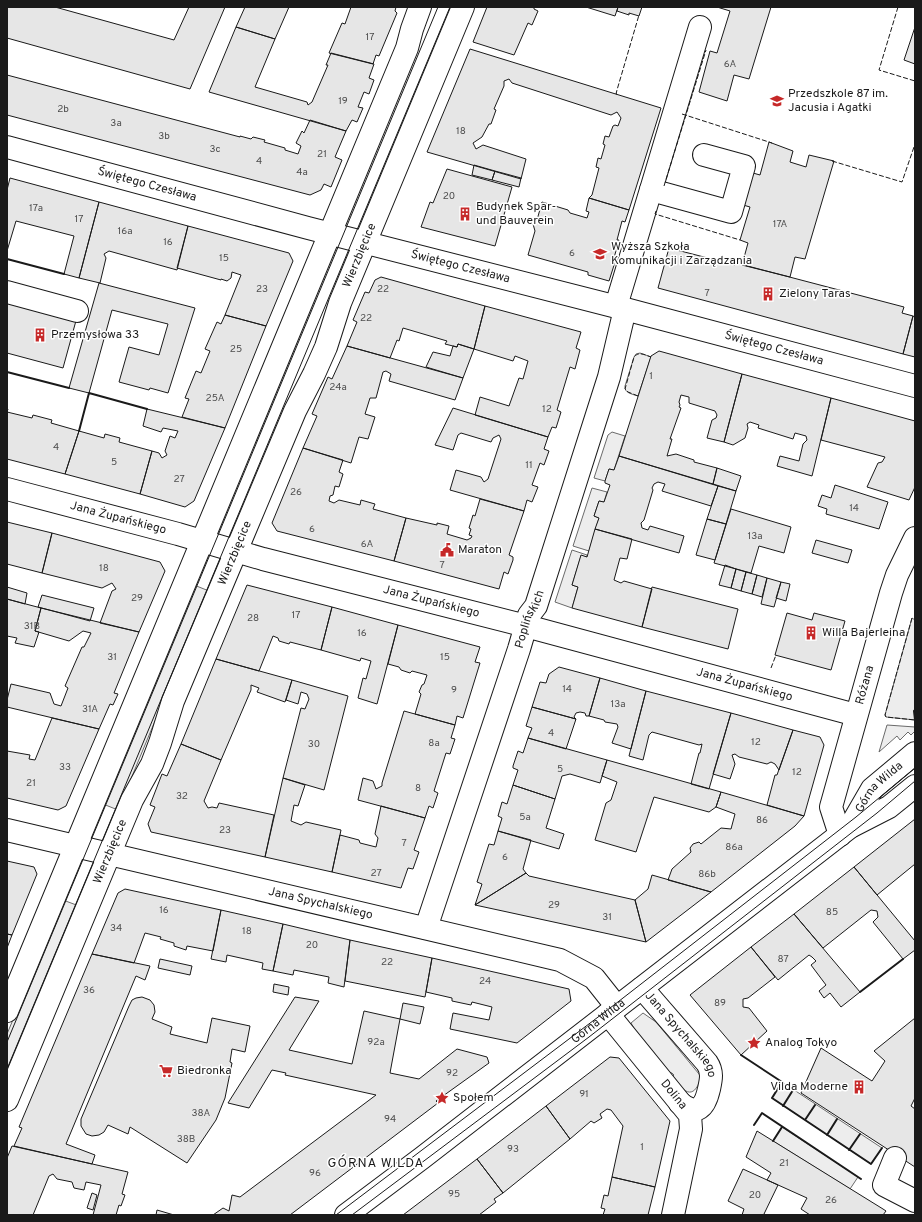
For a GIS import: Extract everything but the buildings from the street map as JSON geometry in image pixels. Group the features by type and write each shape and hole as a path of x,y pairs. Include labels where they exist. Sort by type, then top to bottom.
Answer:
{"street":[{"path":"7,1011 331,233 407,48 420,7"},
{"path":"365,242 368,206 445,20 453,7"},
{"name":"Wierzbięcice","path":"7,1100 132,800 154,759 173,701 295,411 323,354 340,303 463,7"},
{"name":"Poplińskich","path":"426,928 529,615 536,606 606,385 621,308 651,190 700,27"},
{"name":"Świętego Czesława","path":"7,147 915,386"},
{"path":"651,190 731,212 744,166 704,155"},
{"path":"7,292 77,311"},
{"name":"Jana Żupańskiego","path":"7,489 236,552 526,626 856,715"},
{"name":"Różana","path":"845,831 831,807 893,585 915,538"},
{"name":"Górna Wilda","path":"845,831 872,789 915,753"},
{"name":"Górna Wilda","path":"346,1215 845,831 889,807 915,786"},
{"name":"Jana Spychalskiego","path":"7,830 560,960 594,978 612,1011"},
{"name":"Jana Spychalskiego","path":"642,988 707,1063 711,1070 712,1079 706,1102 699,1108 693,1109 680,1103"},
{"name":"Dolina","path":"612,1011 690,1115 692,1125 673,1215"},
{"path":"895,1158 884,1185 915,1201"}],"shaded area":[{"path":"640,353 651,357 638,396 627,392 625,386 634,357 636,354"},
{"path":"612,432 625,436 614,470 609,469 605,481 594,478 608,435"},
{"path":"592,488 607,492 604,502 599,501 594,516 599,518 589,551 573,546"},
{"path":"572,550 587,555 587,557 581,556 572,585 578,587 572,608 555,602"},
{"path":"194,585 209,591 118,810 103,804"},
{"path":"912,618 915,620 915,720 886,717 885,715"},
{"path":"887,725 915,727 915,731 911,735 908,732 900,740 897,736 879,752"},
{"path":"63,900 79,906 7,1078 7,1034"},
{"path":"643,1013 656,1022 699,1074 701,1078 695,1090 688,1092 684,1090 672,1077 674,1075 667,1072 638,1036 631,1023"},
{"path":"782,1082 882,1148 871,1164 772,1098"},
{"path":"782,1127 858,1177 850,1189 773,1141"}],"tram line":[{"path":"7,1042 438,7"},
{"path":"7,1069 450,7"},
{"path":"336,1215 614,1005 856,817 915,768"},
{"path":"352,1215 589,1037 877,813 915,781"}],"fence":[{"path":"898,7 879,70 915,81"},
{"path":"617,94 639,15"},
{"path":"664,186 706,50"},
{"path":"682,114 772,143"},
{"path":"832,161 902,182 915,144"},
{"path":"656,211 655,214 740,240"},
{"path":"638,396 628,392 625,389 634,357 638,354 651,357"},
{"path":"912,618 885,715 886,717 915,720"},
{"path":"771,668 776,655"}],"wall":[{"path":"7,259 64,274"},
{"path":"7,372 69,388"},
{"path":"79,431 89,393 147,409"},
{"path":"915,710 915,720"},
{"path":"860,992 903,959"},
{"path":"741,1055 782,1082 772,1098 871,1164 882,1148"},
{"path":"783,1106 793,1090"},
{"path":"805,1120 815,1105"},
{"path":"754,1125 762,1113 861,1179"},
{"path":"827,1135 837,1119"},
{"path":"773,1141 782,1127"},
{"path":"849,1150 860,1134"}],"place":[{"name":"Przedszkole 87 im. Jacusia i Agatki","path":"777,101"},
{"name":"Budynek Spar- und Bauverein","path":"465,214"},
{"name":"Wyższa Szkoła Komunikacji i Zarządzania","path":"600,254"},
{"name":"Zielony Taras","path":"768,294"},
{"name":"Przemysłowa 33","path":"40,335"},
{"name":"Maraton","path":"447,550"},
{"name":"Willa Bajerleina","path":"811,633"},
{"name":"Analog Tokyo","path":"754,1043"},
{"name":"Biedronka","path":"166,1071"},
{"name":"Vilda Moderne","path":"859,1087"},
{"name":"Społem","path":"442,1098"}],"district":[{"name":"GÓRNA WILDA","path":"376,1164"}]}
